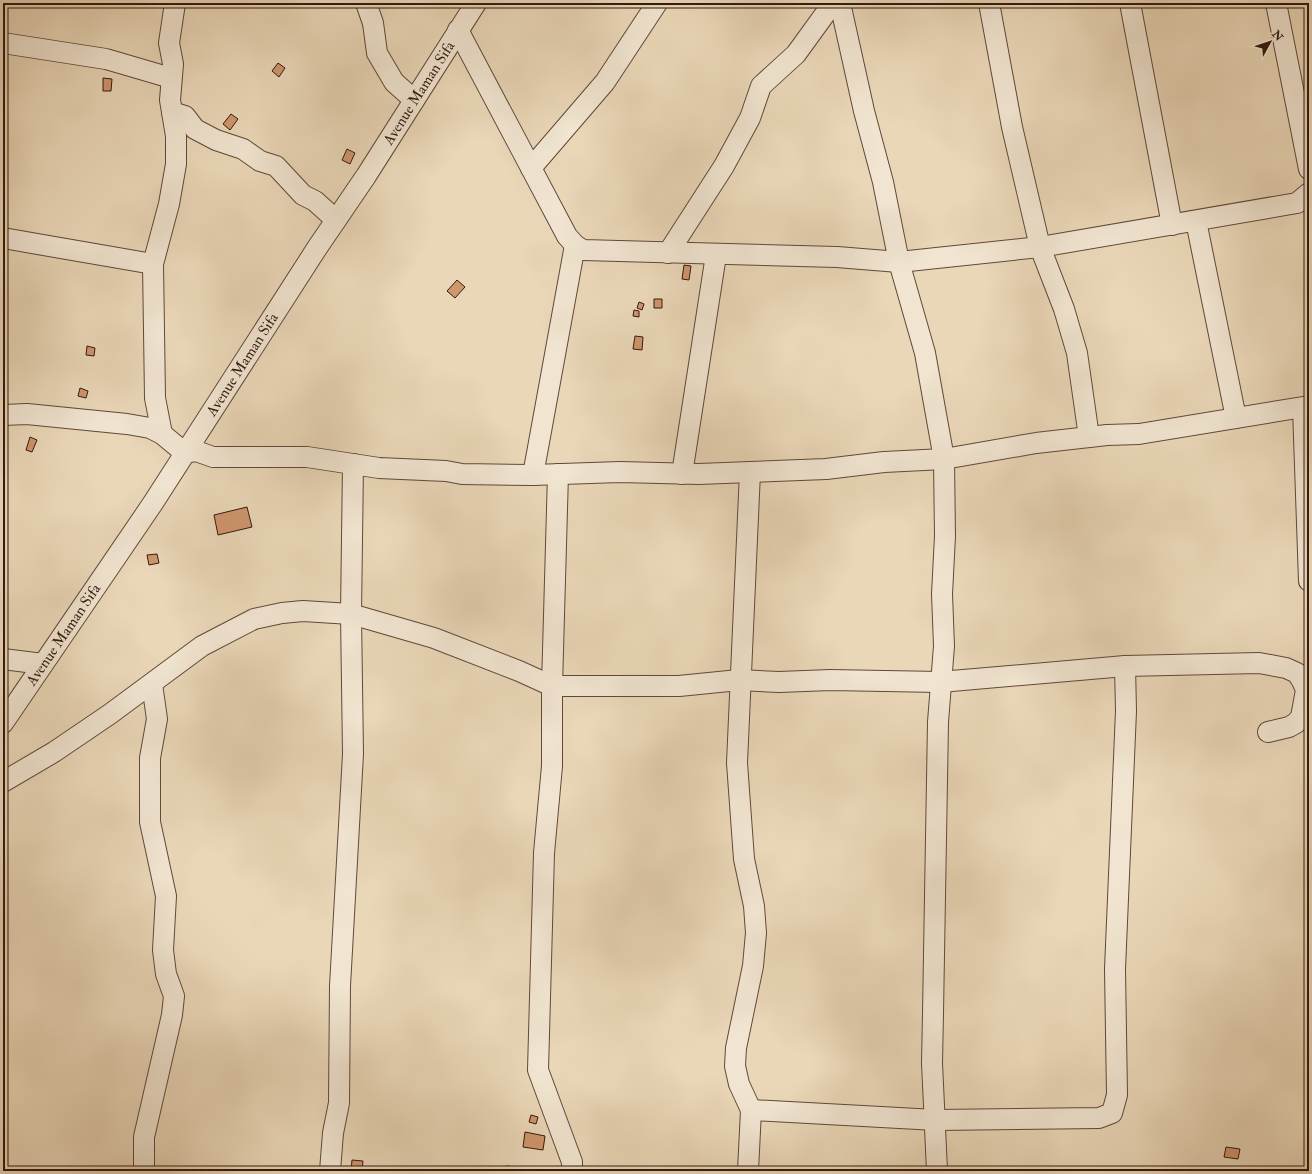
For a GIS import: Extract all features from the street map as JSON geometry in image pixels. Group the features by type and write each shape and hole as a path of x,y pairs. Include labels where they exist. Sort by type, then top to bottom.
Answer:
{"street":[{"path":"162,434 154,391 153,264 169,204 176,164 176,136 170,91 173,64 169,43 175,3"},
{"path":"366,3 373,23 377,53 394,82 414,100"},
{"name":"Avenue Maman Sifa","path":"3,723 185,453 476,3"},
{"path":"531,168 605,82 657,3"},
{"path":"668,254 724,166 750,118 761,86 796,54 834,3"},
{"path":"840,3 866,118 883,182 899,262 925,353 944,459 945,536 942,594 944,646 937,729 932,1063 936,1120 937,1171"},
{"path":"989,3 1012,127 1040,247 1064,309 1077,353 1089,437"},
{"path":"1130,3 1172,225"},
{"path":"1276,3 1309,169"},
{"path":"458,30 567,236 575,245 583,250 668,254 838,257 899,262 1040,247 1196,221 1297,203 1309,193"},
{"path":"3,42 106,59 172,78"},
{"path":"172,112 185,116 195,129 216,140 243,150 260,161 276,166 303,195 336,220"},
{"path":"1196,221 1236,418"},
{"path":"3,238 153,264"},
{"path":"533,475 575,245"},
{"path":"682,474 716,255"},
{"path":"3,415 27,414 127,424 150,428 162,434 185,453 196,451 213,458 307,457 378,468 446,471 462,474 533,475 620,472 682,474 750,472 826,469 884,462 944,459 1036,443 1107,435 1139,434 1306,407 1309,581"},
{"path":"330,1171 333,1133 339,1103 339,992 353,754 351,614 353,464"},
{"path":"748,1171 750,1110 739,1084 735,1066 736,1048 753,966 756,933 754,906 744,859 737,763 739,680 750,472"},
{"path":"558,474 552,686 552,766 544,853 538,1070 572,1162 572,1171"},
{"path":"3,782 54,752 152,684 202,646 254,619 282,613 303,611 351,614 457,646 552,686 679,686 739,680 779,682 830,680 940,682 1125,666 1259,663 1286,668 1297,673 1306,690 1301,717 1296,723 1289,727 1268,732"},
{"path":"3,659 43,664"},
{"path":"750,1110 936,1120 1100,1118 1112,1113 1115,1106 1117,1088 1115,969 1126,711 1125,666"},
{"path":"144,1171 144,1137 172,1015 174,996 166,974 163,950 166,896 150,822 150,758 157,719 152,684"}],"building":[{"path":"278,63 285,68 279,77 272,71"},
{"path":"103,78 112,79 111,91 103,91"},
{"path":"231,114 238,119 230,130 223,124"},
{"path":"347,149 355,153 350,164 342,160"},
{"path":"684,265 691,266 689,280 682,279"},
{"path":"457,280 465,287 455,298 447,291"},
{"path":"654,299 662,299 662,308 654,308"},
{"path":"639,302 644,304 642,310 637,308"},
{"path":"634,310 639,311 639,317 633,316"},
{"path":"635,336 643,337 642,350 633,349"},
{"path":"87,346 95,348 94,356 86,355"},
{"path":"80,388 88,391 86,398 78,396"},
{"path":"30,437 37,440 32,452 26,450"},
{"path":"247,507 252,527 218,535 214,515"},
{"path":"157,554 159,563 149,565 147,555"},
{"path":"531,1115 538,1117 536,1124 529,1122"},
{"path":"525,1132 545,1136 543,1150 523,1147"},
{"path":"1226,1147 1240,1149 1238,1159 1224,1157"},
{"path":"352,1160 363,1161 362,1171 351,1171"},
{"path":"506,1166 536,1169 536,1171 506,1171"}]}
